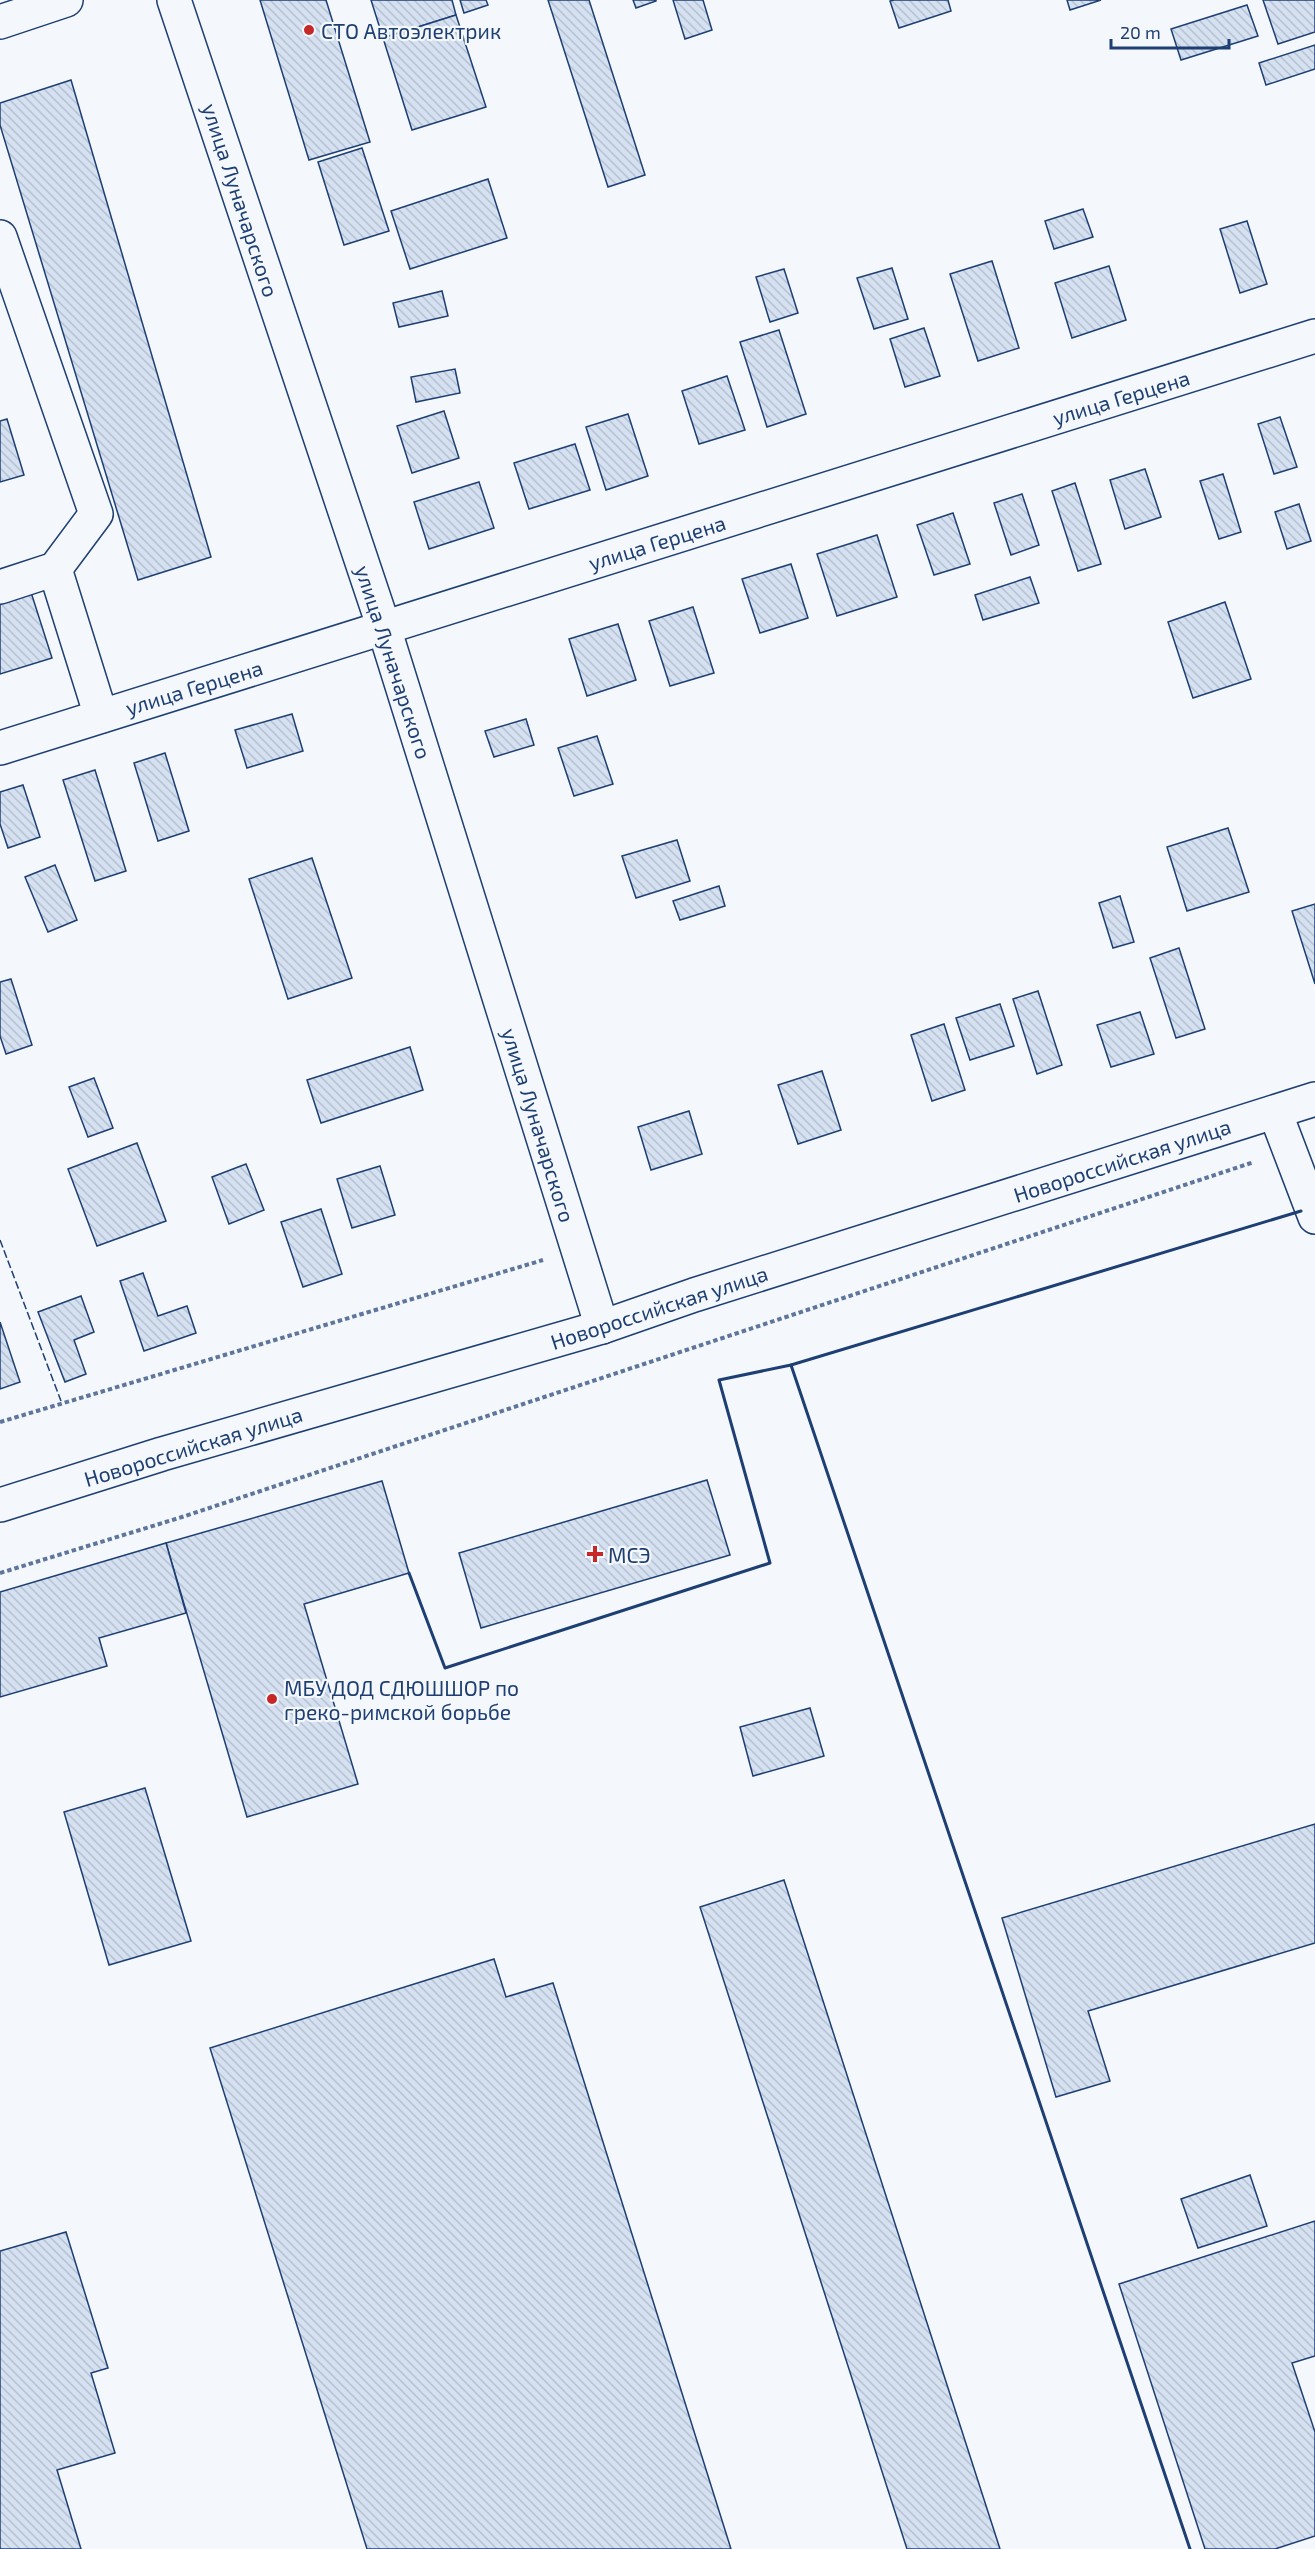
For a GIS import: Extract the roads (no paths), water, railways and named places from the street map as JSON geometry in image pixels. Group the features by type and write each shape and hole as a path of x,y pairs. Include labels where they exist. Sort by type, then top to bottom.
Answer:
{"street":[{"path":"0,22 66,0"},
{"name":"улица Луначарского","path":"174,0 384,628 602,1327"},
{"path":"0,587 55,569 96,514 2,249"},
{"name":"улица Герцена","path":"0,748 1315,336"},
{"path":"55,569 101,716"},
{"name":"Новороссийская улица","path":"0,1504 162,1454 602,1327 694,1295 1315,1099"},
{"path":"1275,1112 1315,1217"}],"place":[{"name":"СТО Автоэлектрик","path":"309,30"},
{"name":"МСЭ","path":"595,1554"},
{"name":"МБУ ДОД СДЮШШОР по греко-римской борьбе","path":"272,1699"}]}
